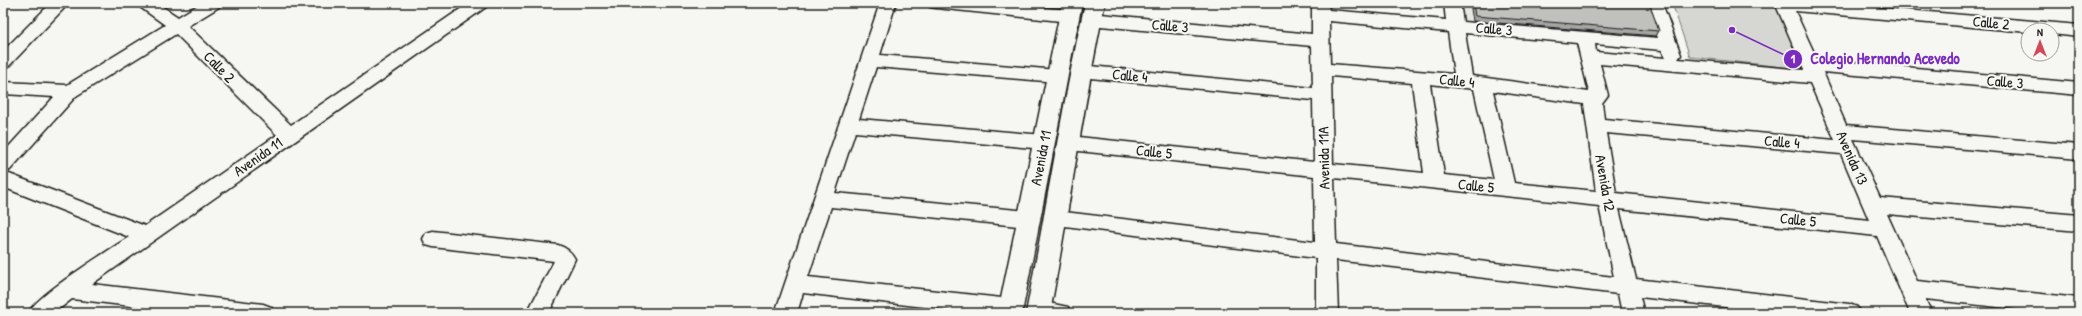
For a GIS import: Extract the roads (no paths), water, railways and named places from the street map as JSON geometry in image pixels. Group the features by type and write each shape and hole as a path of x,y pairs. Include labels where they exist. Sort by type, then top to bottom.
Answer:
{"street":[{"path":"3,62 61,3"},
{"name":"Calle 2","path":"146,3 176,25 289,135"},
{"path":"3,165 70,92 213,3"},
{"name":"Avenida 11","path":"39,313 68,290 480,3"},
{"path":"786,313 888,3"},
{"name":"Calle 3","path":"936,3 1082,10 1322,41"},
{"path":"1452,3 1456,26 1506,189"},
{"path":"1654,3 1675,64"},
{"name":"Calle 2","path":"1784,4 2079,31"},
{"name":"Avenida 13","path":"1784,4 1921,313"},
{"name":"Calle 3","path":"1321,9 1456,26 1668,45"},
{"name":"Avenida 11A","path":"1321,9 1327,313"},
{"name":"Avenida 11","path":"1038,312 1056,219 1080,71 1082,10"},
{"name":"Avenida 11","path":"1011,311 1057,76 1082,10"},
{"path":"1584,37 1589,57"},
{"path":"3,40 23,42"},
{"name":"Calle 3","path":"1589,57 1675,64 1814,71 2079,89"},
{"name":"Avenida 12","path":"1589,57 1599,95 1597,98 1592,99 1607,200 1633,313"},
{"path":"869,60 1057,76"},
{"name":"Calle 4","path":"1322,69 1473,83 1592,99"},
{"name":"Calle 4","path":"1080,71 1322,95"},
{"path":"1420,78 1435,182"},
{"path":"3,88 70,92"},
{"path":"848,125 1044,142"},
{"name":"Calle 4","path":"1596,125 1848,148"},
{"path":"1840,131 2079,152"},
{"name":"Calle 5","path":"1069,142 1884,230"},
{"path":"3,179 147,235"},
{"path":"824,199 1029,219"},
{"path":"1873,205 2079,223"},
{"path":"1056,219 1849,313"},
{"path":"433,238 558,253 565,259 538,313"},
{"path":"795,284 1011,311"},
{"path":"1910,289 2079,307"},
{"path":"68,290 263,313"},
{"path":"1038,312 1060,313"}],"place":[{"name":"Colegio Hernando Acevedo","path":"1732,30"}]}
